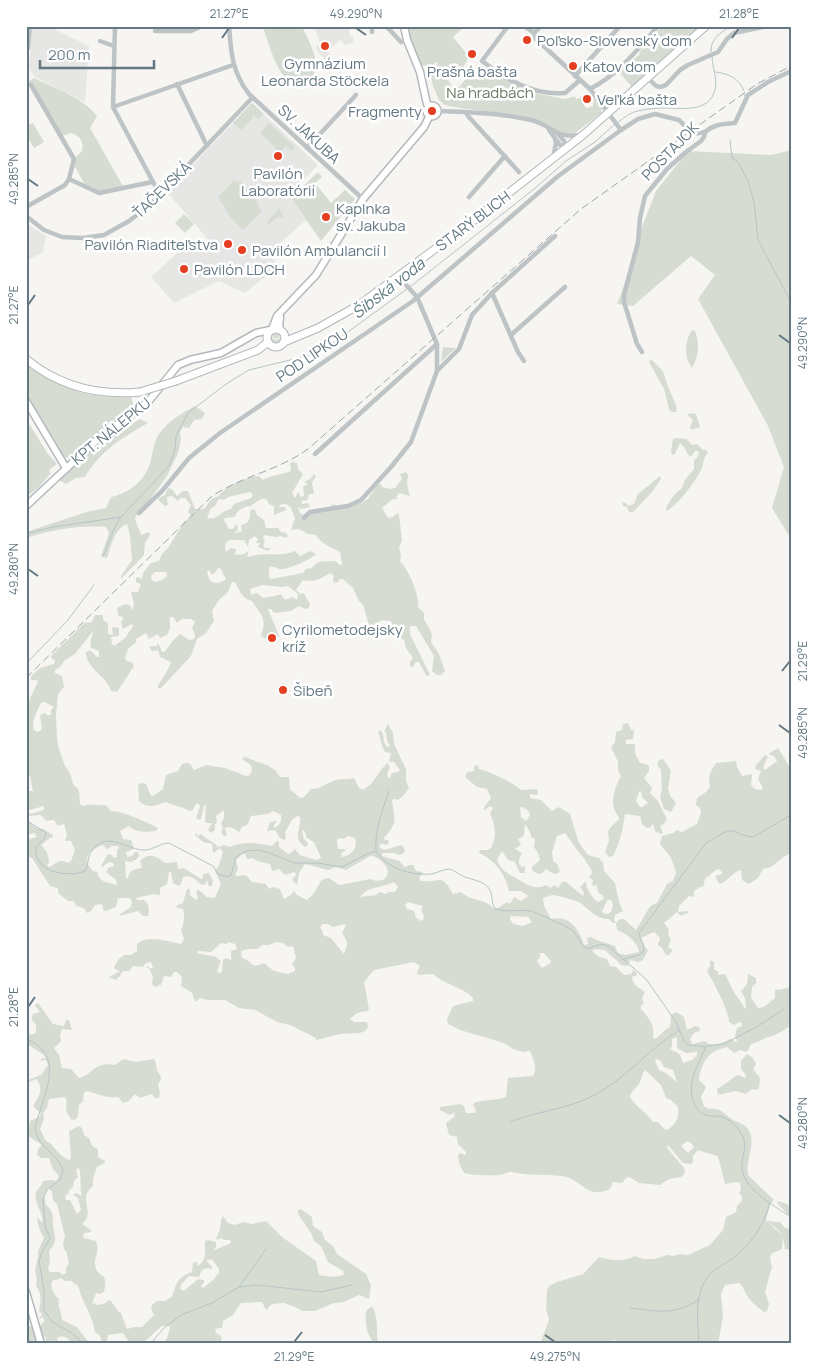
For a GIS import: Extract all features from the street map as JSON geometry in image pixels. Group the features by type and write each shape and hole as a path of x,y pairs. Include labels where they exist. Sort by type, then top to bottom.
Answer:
{"main road":[{"name":"STARÝ BLICH","path":"269,342 280,346 298,335 318,328 341,316 399,277 610,115 706,26"},
{"name":"STARÝ BLICH","path":"276,330 298,335"},
{"path":"26,359 51,376 85,389 113,394 140,392 176,381 258,350 269,342 276,330 284,342"}],"street":[{"path":"26,50 28,48 30,26"},
{"path":"115,26 113,107 160,195"},
{"path":"155,31 191,31 202,26"},
{"name":"SV. JAKUBA","path":"229,26 233,64 240,81 252,98 363,200"},
{"path":"386,26 402,42"},
{"path":"404,26 407,40 420,72 427,104 435,106 438,111"},
{"path":"508,26 482,61 512,81 540,92 565,93 580,80"},
{"path":"524,26 534,33 537,40 590,89 620,128"},
{"path":"534,33 541,26"},
{"path":"575,76 620,26"},
{"path":"590,89 603,82 625,63 658,26"},
{"path":"648,78 660,88 666,85 688,64 718,52 727,39 734,34 767,26"},
{"path":"100,41 114,46"},
{"path":"113,107 233,64"},
{"name":"POSTAJOK","path":"642,352 637,344 624,302 624,296 638,242 645,196 662,174 678,158 701,141 705,132 721,124 736,123 748,95 768,82 791,71"},
{"path":"178,84 207,146"},
{"path":"26,207 65,185 69,179 74,159 31,85"},
{"path":"306,148 356,95"},
{"name":"ŤAČEVSKÁ","path":"26,216 44,230 62,237 83,238 104,235 129,221 150,205 252,98"},
{"path":"430,106 427,112 430,115"},
{"path":"430,115 435,115 438,111 466,112 531,120 539,122 548,128 567,147"},
{"path":"466,112 520,172"},
{"name":"POD LIPKOU","path":"139,513 162,491 189,458 220,433 416,298 557,177 620,128 643,116 655,114 680,120 694,134 705,132"},
{"path":"276,330 281,311 316,275 363,200 424,127 430,115"},
{"path":"555,135 568,137 583,135"},
{"path":"553,158 556,143 555,135"},
{"path":"469,197 505,156"},
{"name":"ŤAČEVSKÁ","path":"69,179 99,193 152,182"},
{"path":"437,371 459,349 472,315 492,293 554,236"},
{"path":"304,518 310,512 348,506 361,500 391,468 411,442 437,371 437,344 416,298 399,277"},
{"path":"511,335 565,286"},
{"path":"492,293 518,352 524,361"},
{"name":"KPT. NÁLEPKU","path":"26,506 100,437 141,408 154,396 178,365 190,360 221,353 261,331 276,330"},
{"path":"251,336 258,334 269,342"},
{"path":"315,454 437,344"},
{"path":"26,401 66,468"},
{"path":"26,1292 41,1344"}],"shaded area":[{"path":"32,26 48,26 89,46 85,102 35,77 29,69"},
{"name":"Gymnázium Leonarda Stöckela","path":"314,26 349,26 350,37 353,36 354,43 344,45 341,39 328,51 335,59 329,64 315,48 320,43"},
{"path":"252,103 318,165 289,195 306,220 269,253 279,266 245,293 219,281 174,303 151,277 185,246 206,247 211,243 167,192"},
{"path":"26,223 46,236 43,252 26,261"}],"green space":[{"path":"262,26 302,26 315,57 315,73 302,82 290,80 284,76 274,59"},
{"path":"407,26 461,26 463,28 453,37 466,53 465,55 468,59 457,75 452,79 435,67 438,64 436,62 433,65 421,66 413,50"},
{"path":"662,26 706,26 648,78 632,87 619,72 640,54"},
{"name":"Na hradbách","path":"487,67 529,92 565,99 575,96 576,99 579,99 580,96 587,108 593,106 594,98 602,108 601,113 574,134 560,133 542,122 522,116 460,108 445,105 439,100 433,86 432,69 449,81 452,87 456,88 470,74 478,77"},
{"path":"34,78 76,98 97,116 90,128 124,188 99,193 86,187 73,163 74,159 82,151 81,139 71,133 61,136 31,85 27,82"},
{"path":"252,103 264,114 258,119 253,115 253,118 241,130 233,123"},
{"path":"33,123 44,142 34,148 26,135 26,126"},
{"path":"269,123 295,147 291,151 286,146 278,154 274,146 260,133"},
{"path":"791,150 791,539 772,508 784,467 768,426 698,299 715,275 691,256 633,306 617,304 630,270 640,232 656,191 688,151 771,155"},
{"path":"318,172 322,177 315,183 331,203 345,190 355,199 321,241 291,198"},
{"path":"234,180 243,182 261,212 243,230 231,218 218,197"},
{"path":"279,208 284,217 282,219 279,216 268,225 268,221"},
{"path":"184,214 194,224 185,233 175,223"},
{"path":"692,330 695,331 698,345 696,359 692,368 686,354 686,344"},
{"path":"279,332 282,336 275,339 272,335 273,339 276,340 282,337 280,342 275,344 271,342 270,337 272,334"},
{"path":"443,347 456,348 441,362"},
{"path":"651,359 663,371 677,408 676,412 671,412 669,409 664,389 649,362"},
{"path":"26,364 38,373 76,391 102,396 131,397 134,407 104,428 71,456 63,457 26,392"},
{"path":"195,406 205,413 202,419 194,420 189,428 183,427 180,432 181,440 178,453 167,476 137,514 135,519 141,535 149,532 150,535 145,543 144,555 121,579 121,576 132,560 127,524 116,533 107,558 101,556 109,533 106,527 66,529 26,538 26,532 90,511 106,508 111,497 131,489 149,467 159,434 171,421"},
{"path":"690,413 696,414 700,427 691,430 690,427 693,420 687,415"},
{"path":"26,419 48,454 57,464 49,470 51,473 37,489 26,497"},
{"path":"140,419 148,423 105,452 85,477 76,478 66,484 59,480 96,447"},
{"path":"673,439 687,439 692,445 697,444 708,453 704,458 700,473 681,499 666,511 666,507 674,495 682,488 685,480 694,469 694,460 699,454 698,451 695,451 692,456 689,456 680,443 675,454 672,455"},
{"path":"292,462 297,463 298,469 303,474 292,493 295,498 298,492 301,497 304,496 303,487 308,484 304,482 314,474 316,476 312,483 314,494 309,494 307,501 303,500 301,502 302,504 308,503 310,507 301,509 298,507 303,515 309,510 325,510 334,504 337,507 361,503 368,499 377,485 381,484 382,487 390,489 395,488 402,479 400,474 406,472 410,496 399,493 396,497 398,499 393,499 382,508 388,518 393,517 397,513 399,514 402,541 399,547 400,562 413,583 418,607 424,613 424,619 432,634 431,642 439,654 445,671 441,675 437,675 432,671 434,656 416,626 410,626 410,634 430,675 426,675 419,662 416,662 413,667 410,666 413,658 406,648 404,640 394,634 391,621 382,620 374,626 369,625 363,605 353,588 343,579 334,583 334,576 330,573 314,580 303,580 296,590 300,594 304,593 310,603 309,608 306,609 299,606 291,611 274,613 271,609 268,609 279,636 277,640 271,636 269,641 261,636 264,624 262,616 252,601 243,596 235,582 232,582 228,592 219,600 212,611 214,621 206,633 197,639 191,656 161,688 158,688 158,685 171,662 160,657 158,650 152,651 149,647 157,646 157,643 161,651 164,652 180,634 189,640 194,639 195,635 192,628 195,622 191,619 182,619 177,623 171,617 167,635 160,638 158,634 149,639 146,633 136,639 136,642 128,649 125,658 127,661 132,662 134,666 117,692 111,691 87,658 86,652 90,650 99,657 99,651 91,648 90,643 93,631 75,654 65,660 55,670 55,673 62,676 64,687 58,694 56,715 58,746 73,784 79,790 80,804 83,806 106,805 111,811 128,815 158,828 156,831 141,832 129,826 120,831 123,839 131,840 134,849 126,852 127,857 132,856 135,852 138,852 139,856 131,862 125,861 126,878 128,878 133,870 142,868 140,861 143,858 153,856 165,863 177,862 178,869 184,868 201,879 203,874 209,873 213,881 212,886 209,886 206,879 206,884 202,885 193,878 186,876 183,877 179,886 173,883 171,872 169,872 167,884 160,888 160,895 154,894 136,898 147,903 149,909 148,916 143,916 138,911 119,916 131,907 132,902 130,898 118,898 116,907 106,911 103,910 102,904 95,905 87,913 84,908 76,906 74,901 68,901 58,893 58,888 50,886 32,858 27,856 26,835 26,820 36,828 43,829 53,835 53,838 51,837 41,845 48,854 49,863 47,865 49,867 60,861 68,863 71,861 75,850 71,841 65,841 67,835 64,824 58,826 54,820 46,821 41,815 29,816 29,814 44,810 44,806 26,811 26,787 33,791 30,776 26,775 26,713 30,698 38,682 37,680 31,680 31,676 40,668 54,664 55,660 51,656 84,623 92,622 95,615 103,615 103,620 108,623 108,634 113,635 112,628 119,628 119,636 111,637 114,646 125,638 133,626 132,624 123,629 121,622 124,618 118,615 117,608 125,604 130,605 133,609 134,604 131,592 138,592 141,584 136,582 136,578 142,579 143,573 151,563 159,561 184,522 191,516 188,512 191,505 185,498 180,498 178,501 172,496 167,497 168,505 165,506 159,501 159,498 165,495 168,488 172,489 177,496 183,491 188,491 195,509 204,509 211,500 237,483 259,476 263,480 291,471 290,464","holes":["250,492 253,495 251,498 234,504 231,509 217,517 207,518 211,508 215,506 219,499 224,500 228,497","261,499 266,499 269,504 274,506 274,515 286,510 285,507 280,507 279,505 286,504 291,508 295,518 291,530 299,529 308,534 316,535 323,543 340,552 342,565 335,561 322,562 306,569 303,573 271,579 269,578 269,567 288,568 316,554 310,551 300,556 295,551 284,554 249,557 247,556 249,551 244,554 235,555 236,549 231,548 226,552 225,544 229,540 244,540 248,547 249,540 255,536 258,539 256,543 260,543 258,547 268,551 271,548 265,548 263,545 265,541 264,535 286,538 288,536 278,528 266,528 264,520 252,509 247,523 241,525 242,531 233,534 238,530 237,524 232,529 229,529 224,520 225,518 235,517 240,510","220,568 226,579 220,583 214,583 207,572 209,570 211,574 214,574","155,572 166,572 167,576 162,580 155,582 151,576","262,585 288,586 298,594 297,600 293,597 285,600 281,594 263,598 257,593 251,595 250,589","44,702 54,707 51,710 51,715 46,715 45,713 40,715 42,729 38,732 33,727 35,716 41,703","34,833 37,837 30,839 26,835","103,845 107,849 112,846 118,846 117,857 114,858 108,854 101,866 103,867 111,862 114,864 106,872 116,880 117,884 102,880 97,872 93,871 88,865 89,854"]},
{"path":"660,476 661,479 652,492 633,512 629,512 627,507 623,506 622,502 628,506 634,504 638,494"},
{"path":"628,723 631,730 634,730 633,739 626,740 626,744 635,744 635,753 640,763 649,766 649,771 644,778 652,788 650,793 657,800 667,819 660,826 663,833 661,834 655,831 653,824 650,828 647,828 642,824 640,816 625,814 618,846 613,856 609,857 605,852 609,841 608,832 619,819 614,810 613,800 621,776 618,770 618,762 611,747 615,742 616,732 622,730 623,724","holes":["641,791 642,797 648,803 640,807 636,801"]},
{"path":"388,724 393,733 394,744 406,769 406,781 409,788 398,800 392,800 394,824 384,838 389,843 386,845 381,843 379,847 387,849 401,845 404,847 405,852 400,855 382,853 382,856 399,861 405,867 413,865 416,871 423,872 419,878 421,881 443,881 453,894 461,892 469,897 485,902 493,908 498,908 507,902 510,904 514,897 521,901 529,896 521,891 509,891 505,879 498,868 490,859 479,853 480,850 488,850 492,847 495,835 490,813 493,808 490,806 485,810 483,809 491,798 487,789 477,787 465,777 467,772 474,771 474,766 478,765 479,769 513,784 521,790 537,789 538,794 530,794 530,798 541,800 552,811 559,807 570,814 579,843 588,855 599,858 603,863 604,871 615,883 623,911 615,915 616,923 620,919 624,919 636,930 649,908 657,903 667,884 673,881 676,873 670,856 660,844 662,836 677,830 682,832 697,824 701,812 700,808 696,805 697,798 710,787 710,774 716,763 736,761 742,776 752,774 751,785 755,789 762,790 763,788 758,779 761,771 755,769 756,765 765,755 768,756 763,768 765,770 777,761 774,756 768,754 778,748 791,769 791,852 771,867 763,869 758,878 749,884 742,880 741,870 719,884 715,876 722,874 719,869 705,879 703,887 694,891 694,897 689,896 679,906 678,912 688,911 688,913 681,916 677,912 664,923 669,929 668,934 671,940 668,947 673,950 669,955 666,955 659,946 660,938 654,932 641,938 648,950 643,960 638,962 630,960 628,966 621,965 605,950 595,949 592,951 599,957 607,959 610,966 616,967 624,975 631,974 633,970 636,972 637,975 632,977 633,980 645,992 642,998 644,1004 641,1005 641,1009 651,1022 655,1039 670,1027 671,1015 676,1012 684,1017 687,1030 695,1026 699,1027 700,1031 694,1033 690,1039 692,1044 704,1041 717,1044 731,1039 737,1041 735,1036 737,1028 742,1026 742,1024 740,1022 734,1025 729,1022 724,1004 707,971 710,966 710,960 714,962 714,969 718,972 718,975 725,974 745,1009 745,998 741,991 747,984 748,974 756,978 756,983 752,987 751,998 758,1008 764,1007 775,998 775,989 791,987 791,1025 779,1033 751,1044 747,1052 740,1050 734,1053 727,1047 716,1051 705,1061 699,1077 699,1080 706,1087 701,1097 704,1106 709,1109 719,1110 749,1130 752,1142 748,1175 774,1200 770,1204 766,1220 783,1236 782,1249 771,1254 772,1267 765,1292 769,1304 767,1311 764,1312 754,1304 739,1283 725,1285 721,1294 723,1316 718,1344 627,1344 614,1340 603,1344 540,1344 549,1320 546,1309 549,1286 583,1274 599,1257 617,1260 625,1260 635,1256 643,1259 655,1259 667,1255 688,1255 710,1245 723,1230 726,1217 736,1212 737,1206 742,1201 739,1193 741,1190 740,1183 725,1184 717,1156 698,1150 693,1156 693,1163 683,1163 668,1145 667,1148 684,1168 685,1173 681,1177 669,1179 660,1185 639,1183 627,1177 622,1183 613,1182 610,1189 595,1192 562,1176 511,1172 500,1175 464,1173 459,1163 458,1155 460,1153 466,1155 466,1152 458,1144 457,1137 449,1135 446,1123 454,1117 455,1112 450,1115 440,1110 440,1107 461,1104 464,1106 466,1113 475,1113 474,1103 506,1097 508,1078 533,1076 534,1064 530,1051 523,1052 513,1049 504,1043 460,1030 448,1024 447,1019 453,1006 473,1001 473,998 433,974 418,975 417,972 420,966 414,962 374,970 364,982 369,1009 357,1013 350,1019 354,1022 367,1022 368,1027 365,1031 340,1034 317,1040 290,1025 277,1022 255,1010 239,1008 225,1000 200,998 196,1002 192,993 181,986 182,977 177,972 174,972 171,977 164,976 161,985 158,985 159,987 153,986 153,977 149,968 153,968 151,962 146,963 143,967 133,966 129,971 123,971 116,980 109,977 120,971 114,967 118,960 124,955 131,955 137,951 137,944 142,941 153,939 181,944 184,939 181,930 184,914 183,909 176,906 183,903 187,889 190,889 190,895 196,900 198,898 196,891 199,890 207,897 215,898 221,884 215,871 223,852 220,848 213,853 212,844 203,842 195,835 196,833 198,836 201,834 218,847 251,843 272,846 277,841 279,842 279,847 288,854 295,849 300,855 316,860 321,858 314,842 307,838 304,830 302,831 304,839 308,845 305,847 299,840 300,817 297,816 292,820 285,832 285,840 280,838 275,830 267,831 270,822 277,821 274,828 281,821 281,815 273,811 267,814 251,816 248,824 242,827 239,832 233,828 226,827 227,835 224,837 221,832 223,829 221,823 224,818 224,810 216,816 215,830 211,833 208,830 212,823 206,823 205,821 206,805 199,820 196,818 200,806 198,803 193,810 189,811 166,802 149,806 139,801 138,784 146,784 151,796 153,796 163,789 166,775 178,771 182,764 190,764 194,770 206,765 225,768 246,776 250,775 252,770 251,765 242,759 245,757 269,766 280,777 289,777 290,789 300,798 304,797 311,789 338,780 354,778 359,788 363,790 371,784 381,769 388,763 390,768 387,773 388,778 390,778 392,773 400,770 394,762 389,762 391,753 385,752 378,732 380,730 383,733 384,742 387,747 390,746 384,731","holes":["520,807 524,808 530,815 526,821 521,817","525,824 531,837 535,839 534,847 540,860 532,867 532,870 541,874 546,869 557,874 560,871 557,864 553,861 552,852 557,836 565,833 591,869 592,873 589,877 593,880 592,885 597,886 598,892 604,899 598,902 591,895 586,881 580,887 584,893 583,896 566,882 562,882 558,888 554,885 551,888 546,885 534,887 507,873 502,869 497,859 502,851 508,860 515,862 520,873 525,873 525,866 522,867 519,864 522,853 515,849 521,845 518,839 524,836","348,836 355,838 355,848 349,855 342,857 341,853 345,849 338,849 337,840","242,854 245,854 247,859 253,858 270,864 272,871 279,869 285,875 295,872 296,875 292,880 297,885 299,873 305,864 328,870 336,867 346,870 370,856 376,857 381,861 388,871 387,876 383,880 376,881 371,879 339,885 329,878 324,879 307,900 297,895 294,891 284,899 280,889 273,887 269,889 266,884 252,882 246,875 235,875 238,869 236,860","394,882 398,887 395,892 388,892 386,894 380,892 376,895 360,897 371,889","555,895 580,903 597,916 616,923 617,930 631,938 639,952 625,955 618,953 615,946 591,937 587,938 588,944 584,945 580,934 573,925 564,919 551,919 544,906 543,898","608,899 612,901 613,906 608,914 602,911","408,902 423,906 421,910 424,916 423,920 421,921 416,918 414,911 407,909 405,905","511,916 528,917 532,922 523,926 513,924 510,919","323,924 333,927 345,924 342,933 347,944 344,954 331,938 323,935 320,927","229,942 235,944 237,949 231,951 231,960 226,958 223,960 222,972 219,973 217,971 221,961 216,957 197,953 198,951 211,952 221,943 226,944","276,942 283,943 288,947 293,946 296,958 292,964 295,971 288,974 274,971 264,963 253,965 242,958 241,951 257,949 262,945","540,953 544,953 551,961 542,968 537,961","677,1037 677,1048 686,1053 697,1052 697,1055 692,1060 683,1063 679,1054 670,1049 672,1039","656,1059 660,1060 664,1067 673,1070 677,1082 659,1070","645,1070 661,1085 666,1098 678,1107 677,1120 667,1130 658,1122 653,1122 630,1097","687,1141 694,1147 688,1153 681,1146"]},
{"path":"663,759 671,771 668,788 670,796 676,803 671,812 664,809 660,797 662,789 661,770 657,764 659,760"},
{"path":"38,1003 53,1024 64,1026 66,1020 69,1020 72,1030 62,1029 61,1041 54,1048 59,1055 62,1068 71,1069 79,1078 99,1066 115,1065 123,1059 136,1062 154,1059 161,1077 158,1084 159,1098 155,1098 152,1094 140,1098 135,1094 129,1101 123,1103 118,1097 106,1097 86,1091 83,1101 79,1105 78,1116 75,1120 71,1119 67,1113 65,1097 49,1099 47,1108 43,1113 44,1119 40,1129 46,1141 63,1156 69,1160 71,1158 69,1131 79,1126 82,1128 84,1135 89,1138 92,1146 98,1149 98,1157 105,1161 105,1163 97,1167 93,1186 86,1196 88,1215 82,1224 91,1230 91,1232 84,1233 84,1238 96,1241 96,1269 105,1280 104,1292 96,1293 92,1304 104,1304 109,1300 121,1313 127,1329 142,1327 154,1315 151,1309 152,1305 157,1301 165,1301 172,1297 180,1279 192,1272 193,1263 198,1262 198,1266 203,1261 205,1241 216,1242 215,1250 231,1243 230,1240 216,1239 223,1216 228,1223 235,1225 243,1222 252,1224 266,1221 282,1237 316,1261 319,1275 333,1277 344,1275 343,1271 328,1262 321,1246 314,1241 298,1214 298,1210 301,1209 312,1217 313,1226 322,1232 325,1240 333,1246 337,1254 366,1274 371,1285 369,1299 359,1295 315,1311 302,1311 284,1303 272,1304 266,1310 262,1302 241,1303 233,1315 223,1321 222,1328 215,1330 221,1336 222,1344 163,1344 170,1328 169,1326 162,1326 143,1343 130,1344 123,1333 108,1335 107,1341 102,1342 100,1336 95,1332 78,1286 71,1281 65,1281 61,1278 52,1281 52,1286 54,1293 59,1299 62,1320 77,1327 90,1344 72,1344 68,1338 61,1336 57,1338 57,1344 51,1344 51,1340 47,1342 45,1337 40,1335 39,1330 45,1320 42,1317 39,1318 42,1315 39,1310 40,1298 36,1286 35,1271 38,1251 44,1238 37,1219 39,1218 43,1222 35,1196 43,1181 56,1181 59,1176 52,1168 49,1158 41,1158 37,1155 41,1144 26,1132 30,1121 41,1114 33,1106 40,1093 39,1082 36,1079 29,1082 28,1080 41,1075 48,1065 46,1060 40,1061 42,1058 46,1059 44,1055 26,1043 26,1035 36,1032 36,1024 32,1019 33,1014 40,1012 35,1006","holes":["79,1168 82,1196 76,1193 73,1195 78,1198 81,1210 77,1214 70,1200 66,1200 65,1196 73,1187 74,1181 78,1177 76,1170","49,1188 52,1192 65,1237 63,1243 69,1263 66,1273 63,1275 59,1272 50,1272 48,1269 49,1251 54,1244 55,1238 52,1214 46,1205 44,1194","212,1259 219,1269 219,1273 213,1280 203,1288 201,1286 204,1280 198,1279 184,1291 180,1289 189,1276 199,1277 202,1270 212,1269 212,1266 206,1261"]},
{"path":"747,1054 752,1057 756,1064 753,1069 760,1078 759,1088 756,1090 752,1089 746,1094 735,1091 718,1095 717,1089 735,1076 738,1075 745,1078 746,1075 741,1069 741,1061"},
{"path":"778,1201 787,1204 791,1209 791,1218 777,1203"},
{"path":"769,1220 780,1222 785,1228 791,1229 791,1250 785,1249 781,1233 768,1222"},
{"path":"372,1306 376,1320 378,1344 375,1344 368,1333 366,1325 366,1311"},
{"path":"26,1325 28,1327 33,1326 40,1344 26,1344"}],"waterway":[{"name":"Šibská voda","path":"711,52 714,40 720,33 731,26"},
{"name":"Šibská voda","path":"618,122 630,114 641,110 694,108 707,103 712,97 716,86 712,56"},
{"path":"716,72 733,77 744,91"},
{"name":"Šibská voda","path":"410,287 534,189 566,161 595,142 615,124"},
{"path":"730,140 732,158 738,162 748,181 754,202 758,240 791,302"},
{"name":"Šibská voda","path":"26,534 53,527 121,517 169,466 175,450 176,436 188,413 226,384 249,370 319,353 407,289"},
{"path":"103,557 121,517"},
{"path":"26,664 68,620 94,585"},
{"path":"376,850 378,828 389,791"},
{"path":"624,959 643,952 644,947 639,933 706,843 727,831 753,837 791,815"},
{"path":"26,820 46,833 45,838 36,847 36,855 40,862 45,867 61,873 70,874 85,871 91,852 102,842 109,841 142,850 169,843 213,866 218,874 228,877 231,875 236,857 246,851 258,850 267,852 294,863 317,863 342,867 376,851 386,862 400,870 416,874 431,874 450,869 488,887 495,909 530,911 544,917 573,931 587,949 600,945 608,946 646,979 676,1022 684,1041 688,1045 706,1047 692,1082 693,1102 702,1113 708,1116 725,1118 738,1128 745,1143 742,1163 746,1180 759,1195 791,1217"},
{"path":"707,1046 724,1044 758,1026 784,1009"},
{"path":"510,1122 582,1101 603,1091 680,1030"},
{"path":"26,1039 39,1046 46,1056 49,1067 49,1079 35,1129 40,1141 57,1160 63,1171 60,1180 47,1190 43,1199 45,1226 50,1238 39,1261 44,1290 44,1310 52,1322 70,1332 82,1344"},
{"path":"699,1344 698,1307 705,1280 713,1271 733,1258 749,1243 762,1224 770,1203"},
{"path":"239,1287 266,1249"},
{"path":"150,1344 164,1328 181,1315 212,1303 239,1287 257,1285 321,1292 352,1285"},
{"path":"630,1308 665,1311 681,1308 698,1300"}],"railway":[{"path":"26,678 211,497 235,484 284,463 308,449 581,209 757,84 791,66"}],"place":[{"name":"Poľsko-Slovenský dom","path":"527,40"},
{"name":"Gymnázium Leonarda Stöckela","path":"325,46"},
{"name":"Prašná bašta","path":"472,54"},
{"name":"Katov dom","path":"573,66"},
{"name":"Veľká bašta","path":"587,99"},
{"name":"Fragmenty","path":"432,111"},
{"name":"Pavilón Laboratórií","path":"278,156"},
{"name":"Kaplnka sv. Jakuba","path":"326,217"},
{"name":"Pavilón Riaditeľstva","path":"228,244"},
{"name":"Pavilón Ambulancií I","path":"242,250"},
{"name":"Pavilón LDCH","path":"184,269"},
{"name":"Cyrilometodejsky kríž","path":"272,638"},
{"name":"Šibeň","path":"283,690"}]}
